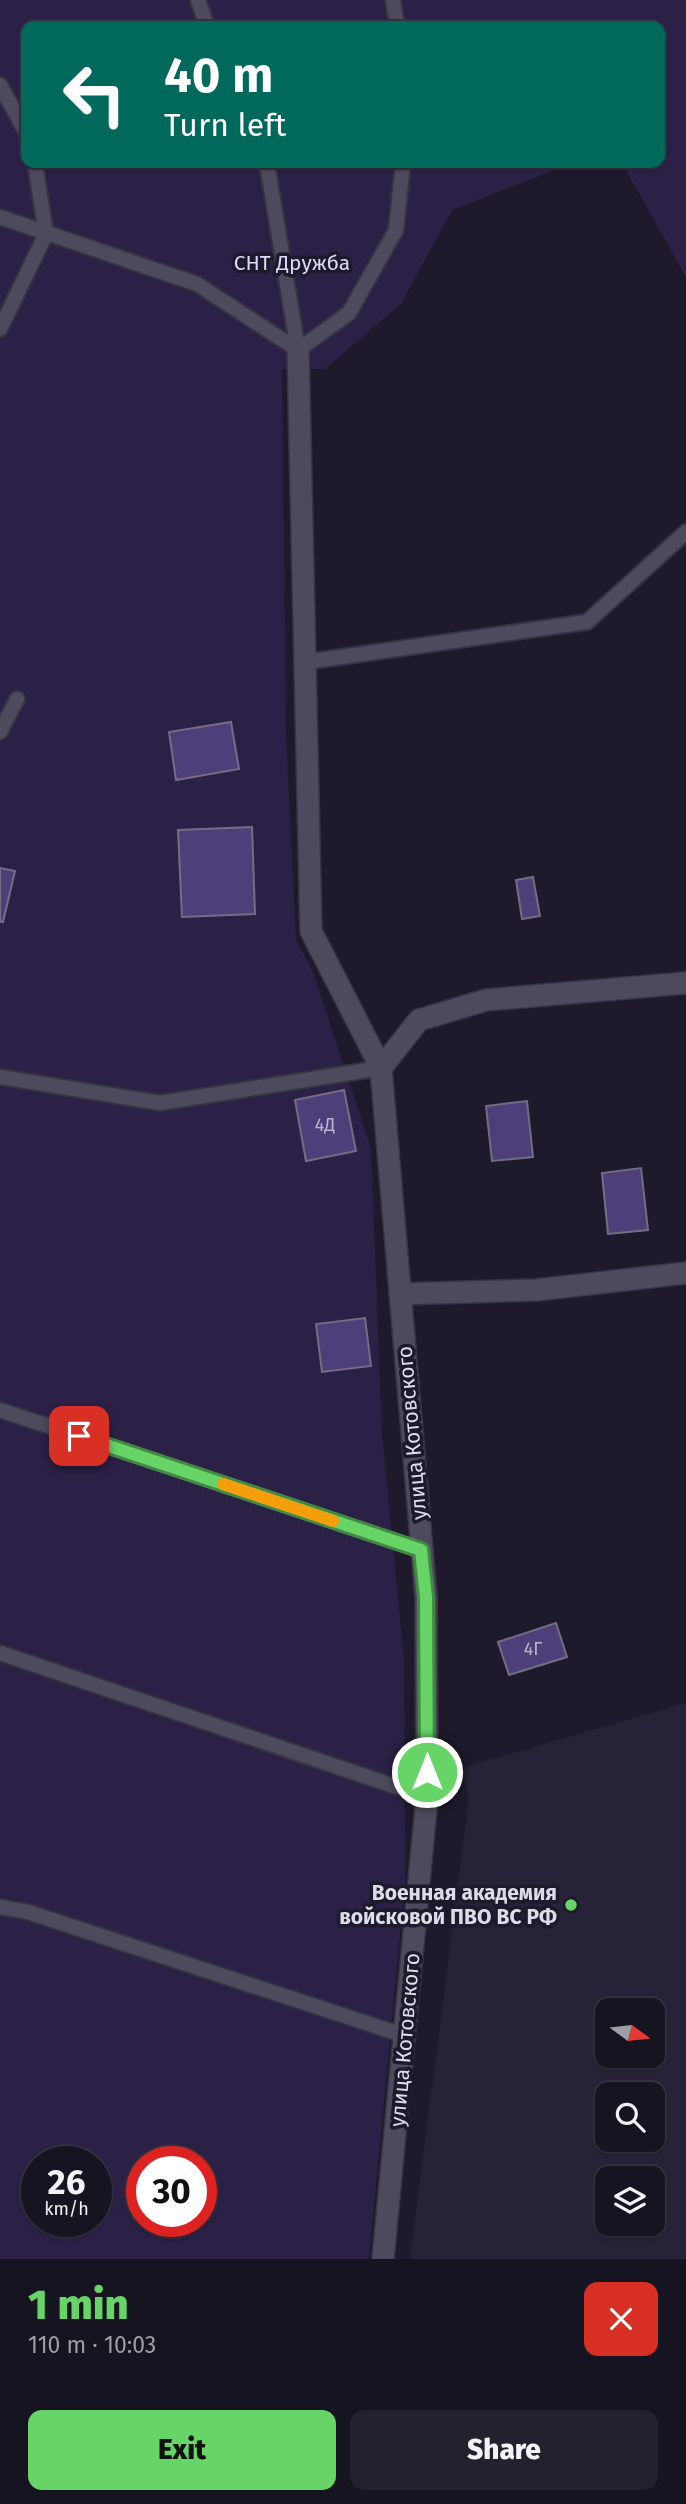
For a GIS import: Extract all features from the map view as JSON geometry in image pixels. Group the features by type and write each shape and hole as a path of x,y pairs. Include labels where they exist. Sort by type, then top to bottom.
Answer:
{"street":[{"path":"298,350 311,931 381,1068 419,1020 486,1000 686,983"},
{"name":"улица Котовского","path":"381,1068 426,1597 427,1797 383,2259"},
{"path":"400,1294 536,1290 686,1273"}],"lane":[{"path":"198,0 205,21"},
{"path":"393,0 396,21"},
{"path":"0,85 21,123"},
{"path":"0,329 46,234 36,168"},
{"path":"266,168 298,350"},
{"path":"298,350 349,313 363,289 397,230 403,168"},
{"path":"0,217 197,284 298,350"},
{"path":"305,662 587,622 686,532"},
{"path":"0,732 18,699"},
{"path":"0,1077 160,1104 381,1068"},
{"path":"0,1410 421,1550"},
{"path":"0,1653 427,1797"},
{"path":"0,1908 29,1912 406,2036"}],"shaded area":[{"name":"Военная академия войсковой ПВО ВС РФ","path":"686,1703 686,2259 410,2259 469,1799 461,1768"}],"green space":[{"name":"СНТ Дружба","path":"0,0 686,0 686,277 625,168 665,168 665,21 21,21 21,168 560,168 452,210 401,304 325,369 282,369 286,733 296,940 313,972 371,1148 382,1434 404,1659 405,1882 369,2259 0,2259"}],"building":[{"path":"231,722 239,769 176,780 169,732"},
{"path":"252,827 255,914 182,917 178,830"},
{"path":"0,868 15,871 3,922 0,922"},
{"path":"533,877 540,916 522,919 516,880"},
{"path":"344,1090 356,1151 306,1161 295,1100"},
{"path":"527,1101 533,1157 492,1161 486,1106"},
{"path":"641,1168 648,1230 608,1234 602,1173"},
{"path":"365,1318 371,1366 322,1372 316,1324"},
{"path":"556,1623 567,1657 509,1675 498,1642"}],"slow traffic":[{"path":"223,1484 333,1521"}],"place":[{"name":"Военная академия войсковой ПВО ВС РФ","path":"571,1905"}],"route":[{"path":"79,1436 421,1550 426,1597 427,1772"}]}
